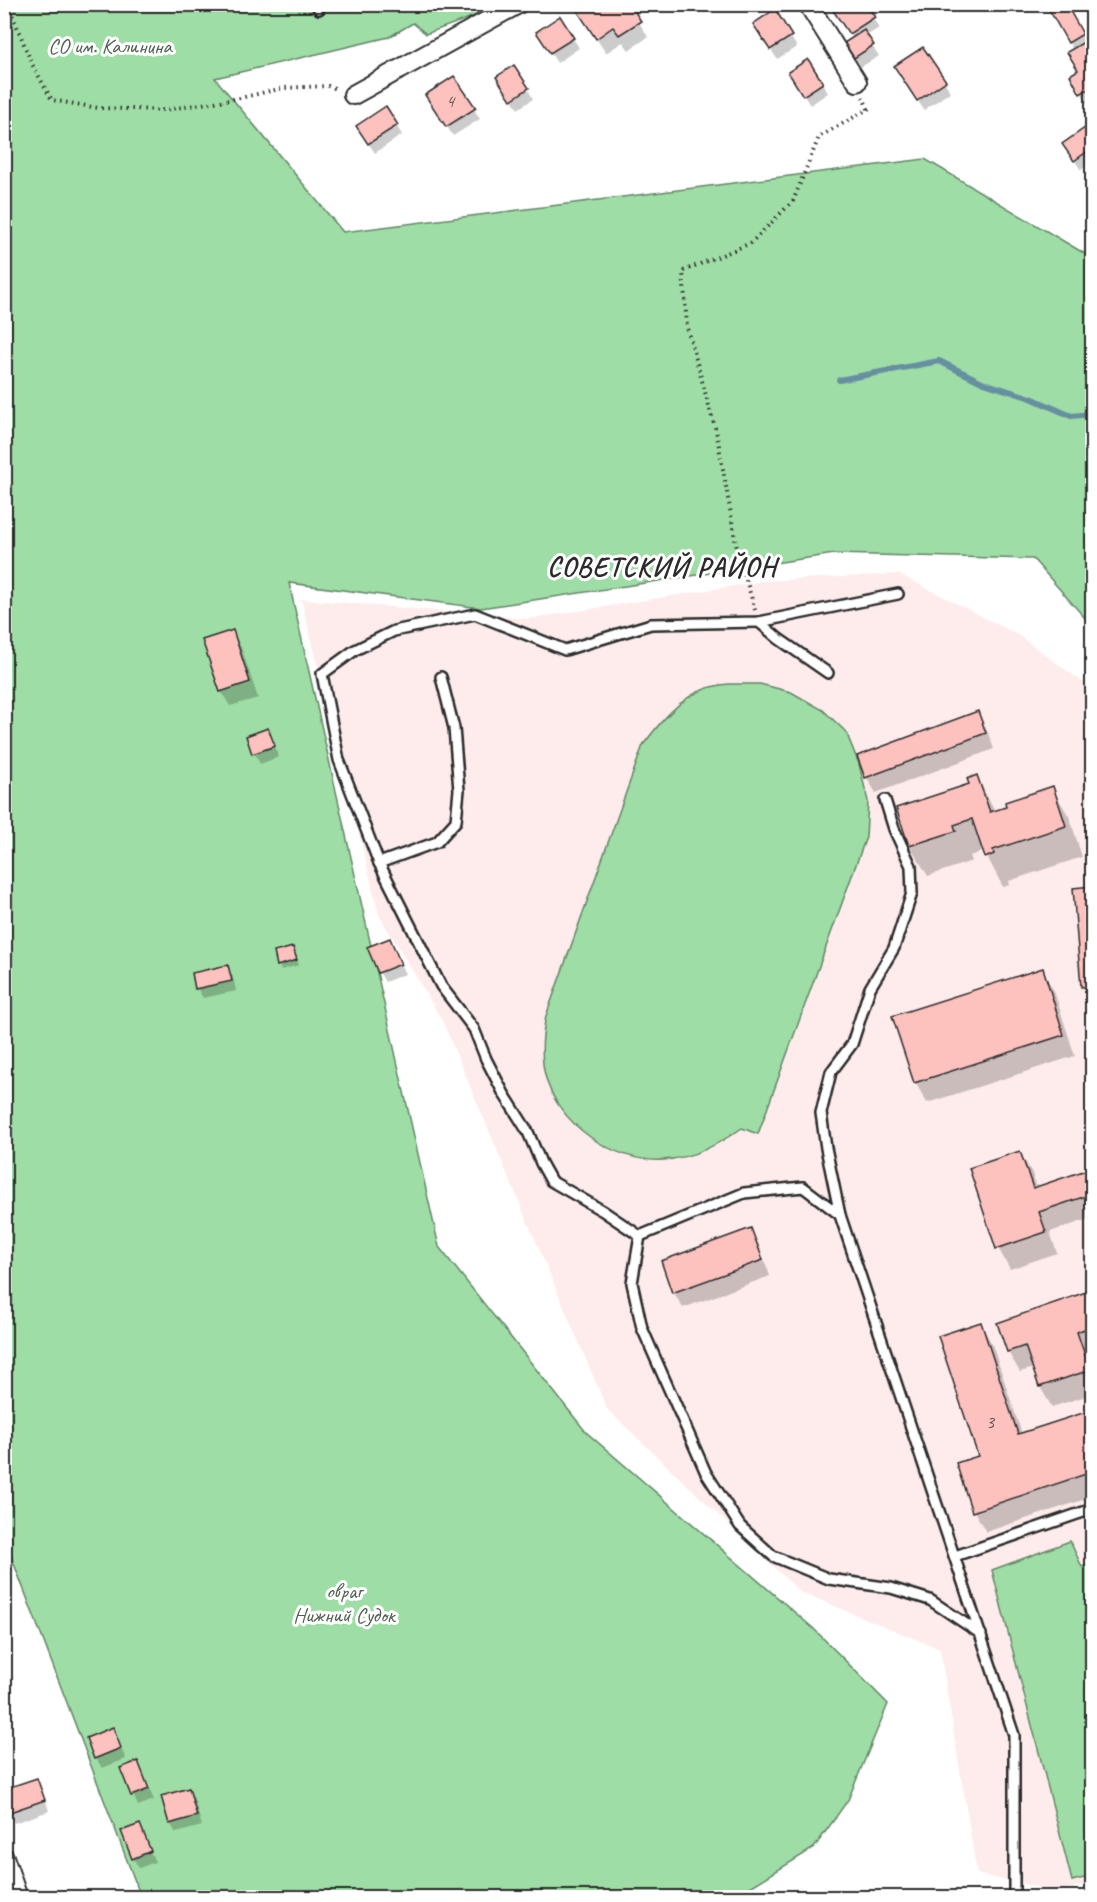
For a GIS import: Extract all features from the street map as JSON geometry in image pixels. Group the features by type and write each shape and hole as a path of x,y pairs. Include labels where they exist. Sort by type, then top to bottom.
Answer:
{"street":[{"path":"808,4 857,82"},
{"path":"353,95 516,5"},
{"path":"4,1857 18,1898"}],"lane":[{"path":"640,1236 603,1210 551,1181 540,1163 528,1132 504,1094 474,1029 441,986 379,863 339,760 322,674 356,650 394,631 475,614 565,650 651,624 759,622 898,594"},
{"path":"759,622 828,673"},
{"path":"379,863 437,842 456,821 459,790 454,728 441,677"},
{"path":"885,800 894,829 911,866 912,893 894,948 870,988 852,1044 831,1072 822,1113 826,1148 840,1215 1014,1735 1014,1898"},
{"path":"640,1236 744,1193 803,1187 840,1215"},
{"path":"640,1236 632,1283 642,1328 706,1473 740,1526 773,1556 829,1579 891,1588 930,1600 981,1634"},
{"path":"955,1556 1092,1509"}],"path":[{"path":"8,4 32,64 52,100 98,108 164,110 240,98 283,88 328,86 353,95"},
{"path":"759,622 737,549 717,435 687,327 683,271 750,243 793,201 819,137 868,109 857,82"}],"shaded area":[{"path":"899,574 1018,635 1092,689 1092,1883 1058,1892 977,1874 940,1649 800,1592 607,1409 442,1020 379,915 301,599 528,619 764,581"}],"green space":[{"name":"овраг Нижний Судок","path":"5,5 499,5 499,7 426,34 413,23 389,37 215,78 343,232 925,159 1092,258 1092,626 1033,559 834,554 481,608 289,583 439,1247 586,1432 814,1629 888,1704 848,1800 814,1848 734,1897 141,1897 5,1540"},
{"path":"728,684 760,684 791,692 823,710 846,732 859,764 868,801 866,837 758,1134 742,1128 714,1145 685,1157 663,1160 644,1159 626,1155 590,1137 562,1109 552,1093 543,1068 542,1045 546,1016 643,745 662,721 686,699 708,688"},
{"path":"1070,1541 1082,1567 1092,1563 1092,1876 1072,1881 992,1570"}],"building":[{"path":"583,4 630,4 641,21 619,35 613,27 596,39 576,9"},
{"path":"831,4 866,4 875,17 849,34 830,6"},
{"path":"1046,4 1066,4 1083,34 1068,43"},
{"path":"775,9 792,36 770,50 753,24"},
{"path":"560,16 574,38 550,53 536,32"},
{"path":"864,30 874,45 854,58 844,43"},
{"path":"1084,42 1092,57 1092,87 1080,94 1070,75 1078,70 1067,52"},
{"path":"923,47 946,81 917,101 894,66"},
{"path":"808,59 823,83 803,96 788,72"},
{"path":"514,65 529,88 511,100 496,77"},
{"path":"454,76 476,108 446,127 425,95"},
{"path":"386,106 398,125 368,144 356,126"},
{"path":"1092,123 1092,148 1074,161 1062,144"},
{"path":"233,630 250,682 220,692 202,640"},
{"path":"978,711 986,733 865,778 857,756"},
{"path":"268,728 275,746 252,754 246,736"},
{"path":"977,775 990,812 1006,807 1005,802 1053,786 1066,826 993,850 994,854 985,858 972,819 954,825 956,831 909,846 896,808 969,784 967,779"},
{"path":"1092,886 1092,986 1081,987 1073,888"},
{"path":"390,938 401,964 378,973 367,947"},
{"path":"293,947 297,960 277,966 274,952"},
{"path":"228,965 232,981 195,989 192,973"},
{"path":"1043,968 1064,1035 914,1083 892,1016"},
{"path":"1020,1151 1033,1188 1092,1168 1092,1194 1039,1212 1046,1232 996,1249 969,1168"},
{"path":"751,1228 763,1260 672,1293 661,1261"},
{"path":"1086,1292 1092,1310 1092,1326 1077,1332 1090,1370 1039,1387 1025,1346 1007,1352 997,1323"},
{"path":"981,1322 1018,1434 1092,1410 1092,1472 972,1512 956,1463 978,1456 938,1336"},
{"path":"113,1727 121,1748 94,1759 86,1738"},
{"path":"138,1761 149,1789 131,1796 120,1768"},
{"path":"37,1778 45,1800 7,1813 4,1806 4,1789"},
{"path":"189,1788 197,1816 169,1824 161,1796"},
{"path":"140,1824 151,1851 132,1859 121,1831"}],"waterway":[{"path":"839,380 939,361 984,383 1031,398 1071,416 1092,414"}],"district":[{"name":"СОВЕТСКИЙ РАЙОН","path":"662,567"}],"park label":[{"name":"СО им. Калинина","path":"110,46"}]}
